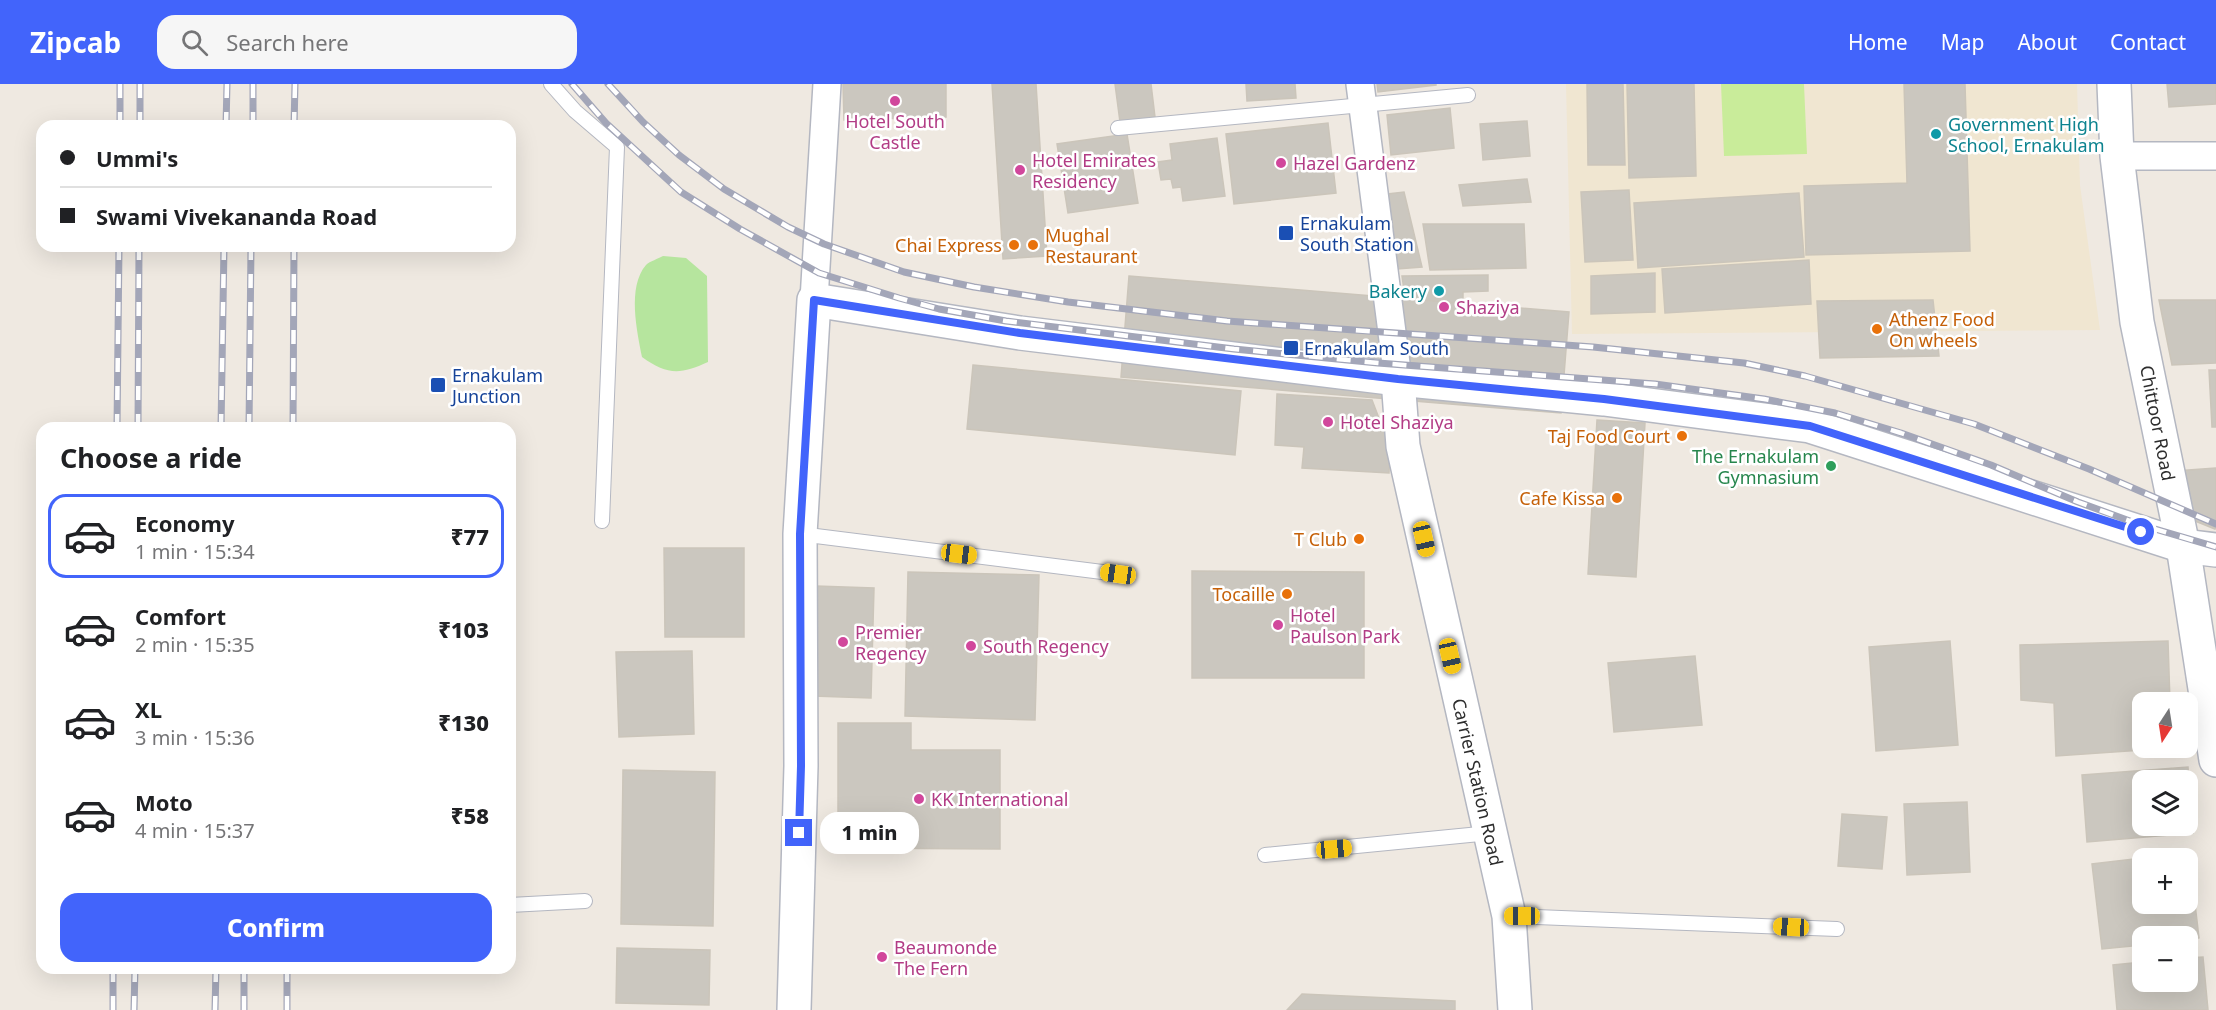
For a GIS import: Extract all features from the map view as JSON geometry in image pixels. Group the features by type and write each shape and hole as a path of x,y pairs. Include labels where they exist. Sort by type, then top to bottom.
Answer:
{"street":[{"path":"794,1010 801,766 800,534 827,84"},
{"name":"Chittoor Road","path":"2114,84 2117,156 2137,322 2183,546 2216,760"},
{"path":"1361,94 1398,379"},
{"path":"2117,156 2216,156"},
{"path":"814,300 1020,333 1398,379 1604,399 1810,426 2183,546 2216,550"},
{"name":"Carrier Station Road","path":"1398,379 1403,446 1509,916 1515,1010"}],"lane":[{"path":"550,84 575,111 616,147 602,521"},
{"path":"1118,128 1361,94 1468,95"},
{"path":"800,534 1118,574"},
{"path":"1265,855 1490,833"},
{"path":"516,905 585,901"},
{"path":"1509,916 1837,929"}],"shaded area":[{"path":"1566,84 2077,84 2080,185 2100,330 1572,334"}],"green space":[{"path":"1721,84 1804,84 1807,154 1724,156"},
{"path":"663,256 686,258 707,276 708,362 681,371 666,370 642,357 638,335 635,297 640,274 646,265"}],"building":[{"name":"Hotel South Castle","path":"843,84 946,84 946,117 844,120"},
{"name":"Hotel Emirates Residency","path":"992,84 1036,84 1047,256 1003,259"},
{"path":"1115,84 1151,84 1155,117 1120,122"},
{"path":"1246,84 1295,84 1296,98 1247,101"},
{"path":"1377,84 1436,84 1436,85 1378,92"},
{"path":"1587,84 1623,84 1625,165 1588,165"},
{"path":"1627,84 1694,84 1696,176 1629,178"},
{"name":"Government High School, Ernakulam","path":"1904,84 1965,84 1970,251 1806,255 1804,186 1907,183"},
{"path":"2167,84 2216,84 2216,104 2169,107"},
{"path":"1450,108 1454,148 1391,155 1387,115"},
{"path":"1527,121 1530,156 1483,160 1480,124"},
{"name":"Hazel Gardenz","path":"1328,123 1336,193 1234,204 1226,134"},
{"path":"1127,134 1138,203 1068,213 1057,144"},
{"path":"1217,138 1225,196 1183,201 1181,187 1173,188 1171,179 1161,180 1158,162 1172,160 1170,144"},
{"path":"1527,179 1531,202 1463,206 1459,185"},
{"path":"1629,190 1633,260 1585,262 1581,192"},
{"path":"1404,192 1422,267 1397,269 1379,195"},
{"path":"1799,193 1804,257 1638,268 1634,203"},
{"path":"1423,224 1524,224 1526,268 1430,270"},
{"path":"1809,260 1811,304 1665,313 1662,269"},
{"path":"1655,273 1655,312 1591,314 1591,276"},
{"name":"Bakery","path":"1488,275 1488,291 1463,292 1463,305 1391,306 1389,290 1404,290 1402,276"},
{"name":"Ernakulam South","path":"1129,276 1569,312 1561,413 1121,377"},
{"name":"Athenz Food On wheels","path":"1933,300 1939,356 1820,358 1817,301"},
{"path":"2159,300 2216,300 2216,363 2172,365"},
{"path":"973,365 1241,391 1235,455 967,429"},
{"path":"2209,370 2216,370 2216,427 2212,427"},
{"name":"Hotel Shaziya","path":"1277,394 1372,400 1390,447 1389,473 1302,468 1304,447 1275,445"},
{"name":"Cafe Kissa","path":"1597,420 1645,423 1636,577 1588,574"},
{"path":"2216,468 2215,529 2185,517 2175,471"},
{"path":"664,548 744,548 744,637 665,637"},
{"name":"Hotel Paulson Park","path":"1192,571 1364,572 1364,678 1192,678"},
{"name":"South Regency","path":"908,572 1039,575 1035,720 905,716"},
{"name":"Premier Regency","path":"816,586 874,588 871,698 813,696"},
{"path":"1950,641 1958,745 1876,751 1869,647"},
{"path":"2168,641 2170,692 2132,692 2132,751 2056,756 2054,703 2021,700 2020,645"},
{"path":"692,651 694,734 619,737 616,652"},
{"path":"1695,656 1702,725 1614,732 1608,663"},
{"name":"KK International","path":"838,723 911,723 911,750 1000,750 1000,849 838,848"},
{"path":"2188,767 2188,770 2148,770"},
{"path":"623,770 715,772 713,926 621,924"},
{"path":"2132,771 2132,836 2158,836 2087,842 2082,775"},
{"path":"1967,802 1970,872 1907,875 1904,804"},
{"path":"1842,814 1887,817 1882,869 1838,866"},
{"path":"2132,859 2132,914 2196,914 2198,926 2132,926 2132,946 2102,949 2092,864"},
{"path":"617,948 710,950 709,1005 616,1003"},
{"path":"2198,957 2203,957 2208,1010 2117,1010 2113,965 2132,963 2132,992 2198,992"},
{"path":"1302,994 1455,1001 1455,1010 1287,1010"}],"railway":[{"path":"120,84 120,120"},
{"path":"140,84 140,120"},
{"path":"226,120 227,84"},
{"path":"253,84 253,120"},
{"path":"294,120 295,84"},
{"path":"572,84 606,123 681,192 740,229 819,273 899,298 939,309 1006,321 1234,349 1378,363 1655,384 1764,399 1835,413 1901,433 1991,465 2078,502 2138,524 2216,547"},
{"path":"608,84 643,122 679,155 724,189 788,227 824,244 904,272 974,287 1068,302 1227,321 1593,347 1744,363 1805,376 1974,424 2089,469 2216,524"},
{"path":"117,422 119,252"},
{"path":"138,422 139,252"},
{"path":"221,422 224,252"},
{"path":"249,422 251,252"},
{"path":"293,422 294,252"},
{"path":"113,974 113,1010"},
{"path":"134,1010 135,974"},
{"path":"215,1010 216,974"},
{"path":"244,974 244,1010"},
{"path":"287,974 287,1010"}],"place":[{"name":"Hotel South Castle","path":"895,101"},
{"name":"Government High School, Ernakulam","path":"1936,134"},
{"name":"Hazel Gardenz","path":"1281,163"},
{"name":"Hotel Emirates Residency","path":"1020,170"},
{"name":"Ernakulam South Station","path":"1286,233"},
{"name":"Chai Express","path":"1014,245"},
{"name":"Mughal Restaurant","path":"1033,245"},
{"name":"Bakery","path":"1439,291"},
{"name":"Shaziya","path":"1444,307"},
{"name":"Athenz Food On wheels","path":"1877,329"},
{"name":"Ernakulam South","path":"1291,348"},
{"name":"Ernakulam Junction","path":"438,385"},
{"name":"Hotel Shaziya","path":"1328,422"},
{"name":"Taj Food Court","path":"1682,436"},
{"name":"The Ernakulam Gymnasium","path":"1831,466"},
{"name":"Cafe Kissa","path":"1617,498"},
{"name":"T Club","path":"1359,539"},
{"name":"Tocaille","path":"1287,594"},
{"name":"Hotel Paulson Park","path":"1278,625"},
{"name":"Premier Regency","path":"843,642"},
{"name":"South Regency","path":"971,646"},
{"name":"KK International","path":"919,799"},
{"name":"Beaumonde The Fern","path":"882,957"}],"route":[{"path":"799,833 800,534 814,300 1020,333 1398,379 1604,399 1810,426 2141,532"}]}
